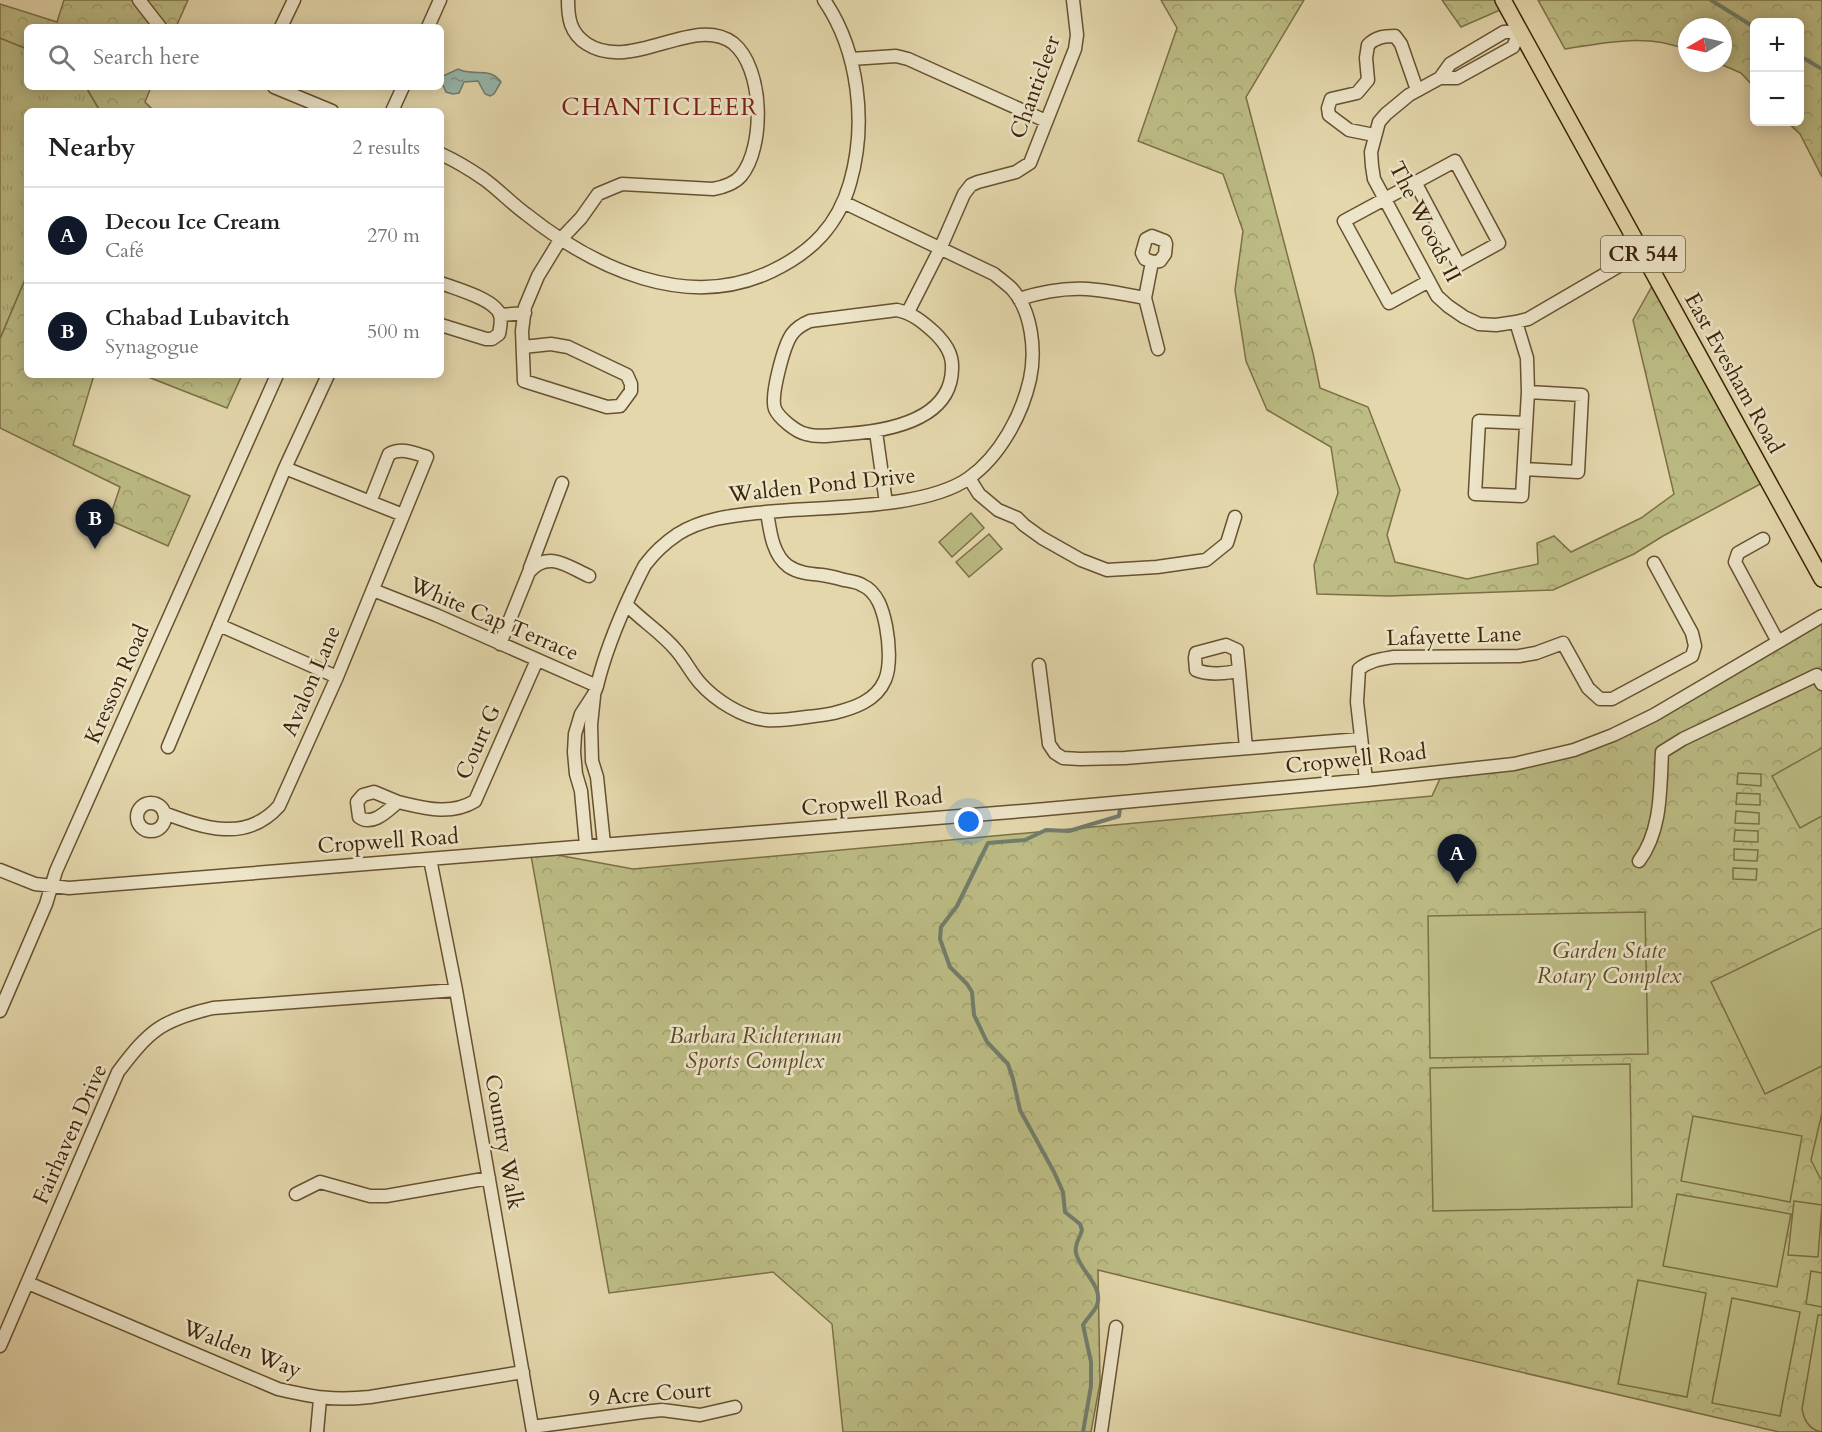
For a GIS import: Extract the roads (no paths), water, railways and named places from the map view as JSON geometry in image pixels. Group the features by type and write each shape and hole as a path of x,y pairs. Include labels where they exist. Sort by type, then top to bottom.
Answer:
{"main road":[{"name":"East Evesham Road","path":"1503,0 1822,579"}],"street":[{"path":"139,0 158,24"},
{"path":"282,24 294,0"},
{"path":"429,24 440,0"},
{"path":"523,347 551,344 568,347 627,375 632,391 620,406 607,407 524,381 522,331 525,313 537,276 560,240 598,194 622,184 713,189 727,186 741,177 749,162 758,117 758,96 754,77 747,60 734,44 722,37 705,35 681,38 640,50 604,51 577,37 571,28 568,0"},
{"path":"444,156 483,179 560,240 591,258 629,274 670,285 716,287 757,279 790,263 815,243 844,203 853,174 858,125 857,82 851,59 824,0"},
{"name":"Chanticleer","path":"908,312 940,249 964,194 971,185 1016,172 1030,163 1076,49 1077,35 1073,0"},
{"path":"1418,90 1401,44 1395,36 1384,36 1374,39 1368,45 1366,58 1368,80 1356,93 1331,99 1328,108 1329,115 1349,130 1374,135 1379,122 1409,95 1440,78 1450,64 1504,32 1520,31 1513,47 1457,78 1440,78"},
{"path":"851,59 896,56 908,59 1046,121"},
{"path":"281,90 325,108"},
{"path":"393,108 402,90"},
{"name":"The Woods II","path":"1374,135 1371,152 1374,179 1437,296 1464,317 1479,324 1496,326 1528,319 1641,251"},
{"path":"1415,182 1459,265 1499,243 1455,161 1415,182 1385,199 1344,220 1389,303 1429,281"},
{"name":"Walden Pond Drive","path":"604,844 597,777 592,761 591,725 596,690 613,632 645,565 658,550 695,525 720,518 886,502 944,490 969,478 988,460 1011,430 1025,400 1032,371 1032,347 1028,319 1019,298 1011,289 994,274 844,203"},
{"path":"1152,262 1144,298 1158,349"},
{"path":"444,284 494,306 500,315 499,334 492,339 444,326"},
{"path":"1019,298 1041,291 1073,288 1101,289 1144,298"},
{"path":"897,310 908,312 924,323 948,348 952,363 952,380 946,392 935,405 917,419 876,432 808,435 791,426 775,409 777,380 785,345 800,326 810,321 897,310"},
{"path":"500,315 525,313"},
{"path":"1516,322 1527,358 1528,392 1522,496 1475,494 1479,421 1526,423"},
{"name":"Kresson Road","path":"0,1011 46,904 56,871 276,378"},
{"path":"168,747 285,468 327,378"},
{"path":"1524,469 1578,472 1581,417 1582,395 1528,392"},
{"path":"876,432 886,502"},
{"name":"Avalon Lane","path":"164,813 214,829 246,826 265,819 279,806 337,676 427,457 407,451 396,451 389,454 370,502"},
{"path":"285,468 403,514"},
{"path":"969,478 979,494 998,510 1017,518 1042,538 1081,560 1107,570 1157,567 1206,560 1227,543 1235,517"},
{"path":"500,644 562,483"},
{"path":"626,604 663,636 677,651 698,682 716,699 752,717 781,720 830,714 851,709 867,701 877,693 886,679 888,633 883,611 877,599 862,585 829,576 807,574 786,565 772,541 766,512"},
{"path":"1763,539 1740,551 1735,562 1779,642"},
{"path":"529,572 535,564 542,560 552,560 589,576"},
{"name":"Lafayette Lane","path":"1366,780 1357,702 1359,669 1377,660 1394,657 1519,656 1536,653 1563,643 1588,688 1600,699 1612,699 1692,656 1695,646 1692,633 1654,563"},
{"name":"White Cap Terrace","path":"373,590 537,660 596,690"},
{"name":"Cropwell Road","path":"0,870 35,884 69,888 973,815 1366,780 1514,764 1574,750 1613,735 1654,715 1822,616"},
{"path":"219,625 337,676"},
{"name":"Court G","path":"398,802 437,810 456,809 475,801 537,660"},
{"path":"1039,664 1049,744 1055,753 1063,758 1125,758 1360,739"},
{"path":"1239,670 1246,748"},
{"path":"1639,861 1655,829 1662,752 1683,739 1817,675 1822,684"},
{"name":"Walden Pond Drive","path":"586,845 581,791 576,774 575,734 580,714 596,690"},
{"name":"Country Walk","path":"430,859 456,990 533,1430"},
{"name":"Fairhaven Drive","path":"0,1347 118,1072 136,1048 152,1032 188,1013 213,1008 456,990"},
{"path":"296,1194 320,1182 370,1196 386,1196 489,1178"},
{"name":"Walden Way","path":"28,1283 278,1389 320,1399 346,1400 370,1397 523,1372"},
{"path":"1101,1432 1116,1326"},
{"path":"316,1432 320,1399"},
{"name":"9 Acre Court","path":"533,1430 643,1412 662,1410 700,1415 735,1407"}],"water":[{"path":"458,69 492,74 501,82 494,94 490,96 485,94 478,81 464,82 459,93 453,94 446,92 444,76"}],"waterway":[{"path":"1711,0 1750,24"},
{"path":"1804,58 1822,69"},
{"path":"1083,1432 1091,1386 1091,1362 1083,1325 1096,1307 1098,1298 1097,1291 1076,1253 1076,1244 1082,1230 1080,1224 1065,1212 1063,1192 1020,1110 1008,1064 987,1042 974,1015 972,992 950,967 940,939 941,927 957,906 988,843 1025,840 1046,830 1069,831 1119,816 1120,808"}],"place":[{"name":"Chabad Lubavitch","path":"95,549"},
{"name":"Decou Ice Cream","path":"1457,884"}],"district":[{"name":"CHANTICLEER","path":"660,107"}],"park label":[{"name":"Garden State Rotary Complex","path":"1609,964"},
{"name":"Barbara Richterman Sports Complex","path":"755,1048"}]}
